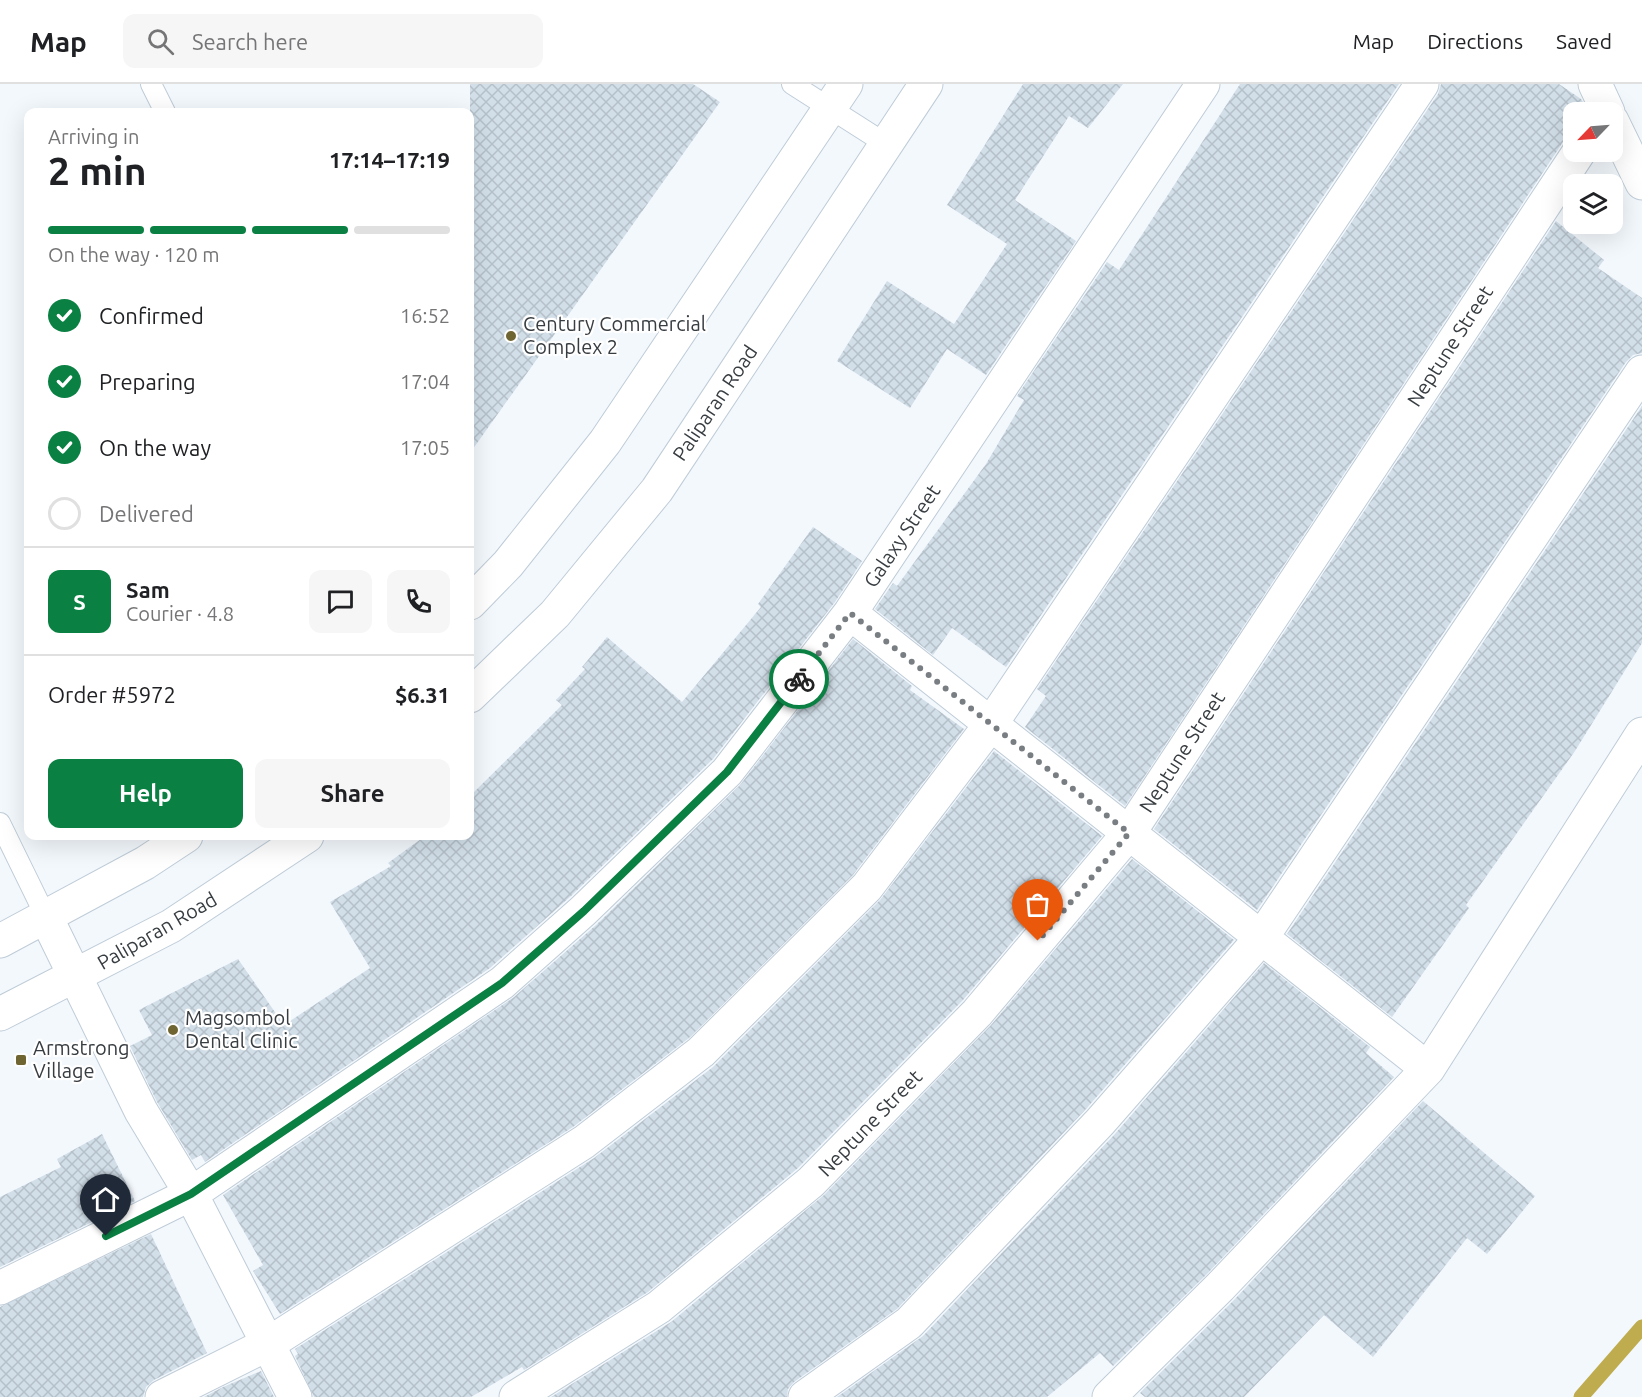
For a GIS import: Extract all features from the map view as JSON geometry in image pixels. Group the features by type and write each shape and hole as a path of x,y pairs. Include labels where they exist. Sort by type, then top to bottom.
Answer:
{"street":[{"name":"Paliparan Road","path":"474,692 555,614 657,490 926,84"},
{"name":"Galaxy Street","path":"0,1288 191,1194 502,983 584,911 727,772 850,613 1203,84"},
{"path":"162,1397 268,1344 584,1142 701,1052 867,887 990,724 1422,84"},
{"path":"474,599 508,564 605,442 838,96"},
{"path":"1623,144 1642,183"},
{"name":"Neptune Street","path":"516,1397 659,1306 811,1182 977,1013 1129,833 1572,162"},
{"path":"806,1397 909,1323 1100,1122 1262,937 1642,372"},
{"path":"850,613 1428,1069"},
{"path":"1109,1397 1220,1287 1428,1069 1642,734"},
{"path":"0,940 145,863 180,840"},
{"name":"Paliparan Road","path":"0,1014 171,926 301,840"},
{"path":"46,917 141,1111 191,1194 295,1397"}],"lane":[{"path":"151,84 163,108"},
{"path":"792,84 838,96 886,144"},
{"path":"0,823 46,917"}],"building":[{"name":"Century Commercial Complex 2","path":"470,84 693,84 720,102 474,447 474,108 470,108"},
{"path":"1023,84 1123,84 1088,128 1069,116 1015,200 1076,241 986,375 947,349 910,408 837,361 887,281 954,324 1007,244 947,205"},
{"path":"1240,84 1399,84 1006,667 952,628 933,655 875,609 893,583 897,586 986,464 1024,400 1017,396 1107,262 1119,270"},
{"path":"1441,84 1559,84 1583,102 1563,102 1563,142 1125,806 1025,727 1046,696 1037,689 1438,94"},
{"path":"1556,221 1563,227 1563,234 1572,234 1604,260 1598,268 1642,298 1642,353 1633,355 1626,362 1257,910 1154,829"},
{"path":"1642,406 1642,643 1575,751 1466,905 1469,908 1392,1017 1287,934"},
{"path":"813,527 862,561 835,602 713,759 570,897 490,968 205,1162 201,1155 192,1160 157,1102 130,1046 152,1035 139,1010 238,959 284,1025 370,968 330,902 391,866 388,863 420,840 474,840 474,792 562,705 556,700 585,669 582,667 607,637 682,702 761,607 758,604"},
{"path":"853,639 912,686 910,690 964,729 853,875 689,1038 573,1127 280,1314 253,1271 263,1265 223,1195 514,997 596,925 740,785"},
{"path":"994,751 1102,836 963,1000 798,1168 648,1292 524,1370 522,1367 471,1397 314,1397 295,1356 298,1354 295,1349 594,1158 713,1067 880,900"},
{"path":"1132,859 1234,940 1086,1109 897,1309 794,1382 788,1389 787,1397 551,1397 671,1322 824,1195 991,1025"},
{"path":"1264,963 1370,1047 1366,1053 1394,1077 1207,1274 1113,1366 1100,1353 1047,1397 837,1397 923,1336 1114,1135"},
{"path":"1423,1101 1535,1196 1487,1254 1467,1238 1373,1357 1324,1315 1244,1397 1145,1397 1140,1393 1234,1300"},
{"path":"102,1134 135,1201 0,1267 0,1197 61,1167 57,1159"},
{"path":"151,1234 207,1353 154,1380 146,1387 143,1397 0,1397 0,1307"},
{"path":"261,1371 274,1397 204,1397 223,1387"}],"waterway":[{"path":"1581,1397 1642,1327"}],"way so far":[{"path":"799,679 850,613 1129,833 1038,941"}],"place":[{"name":"Century Commercial Complex 2","path":"511,336"},
{"name":"Magsombol Dental Clinic","path":"173,1030"},
{"name":"Armstrong Village","path":"21,1060"}],"route":[{"path":"106,1236 191,1194 502,983 584,911 727,772 799,679"}]}
